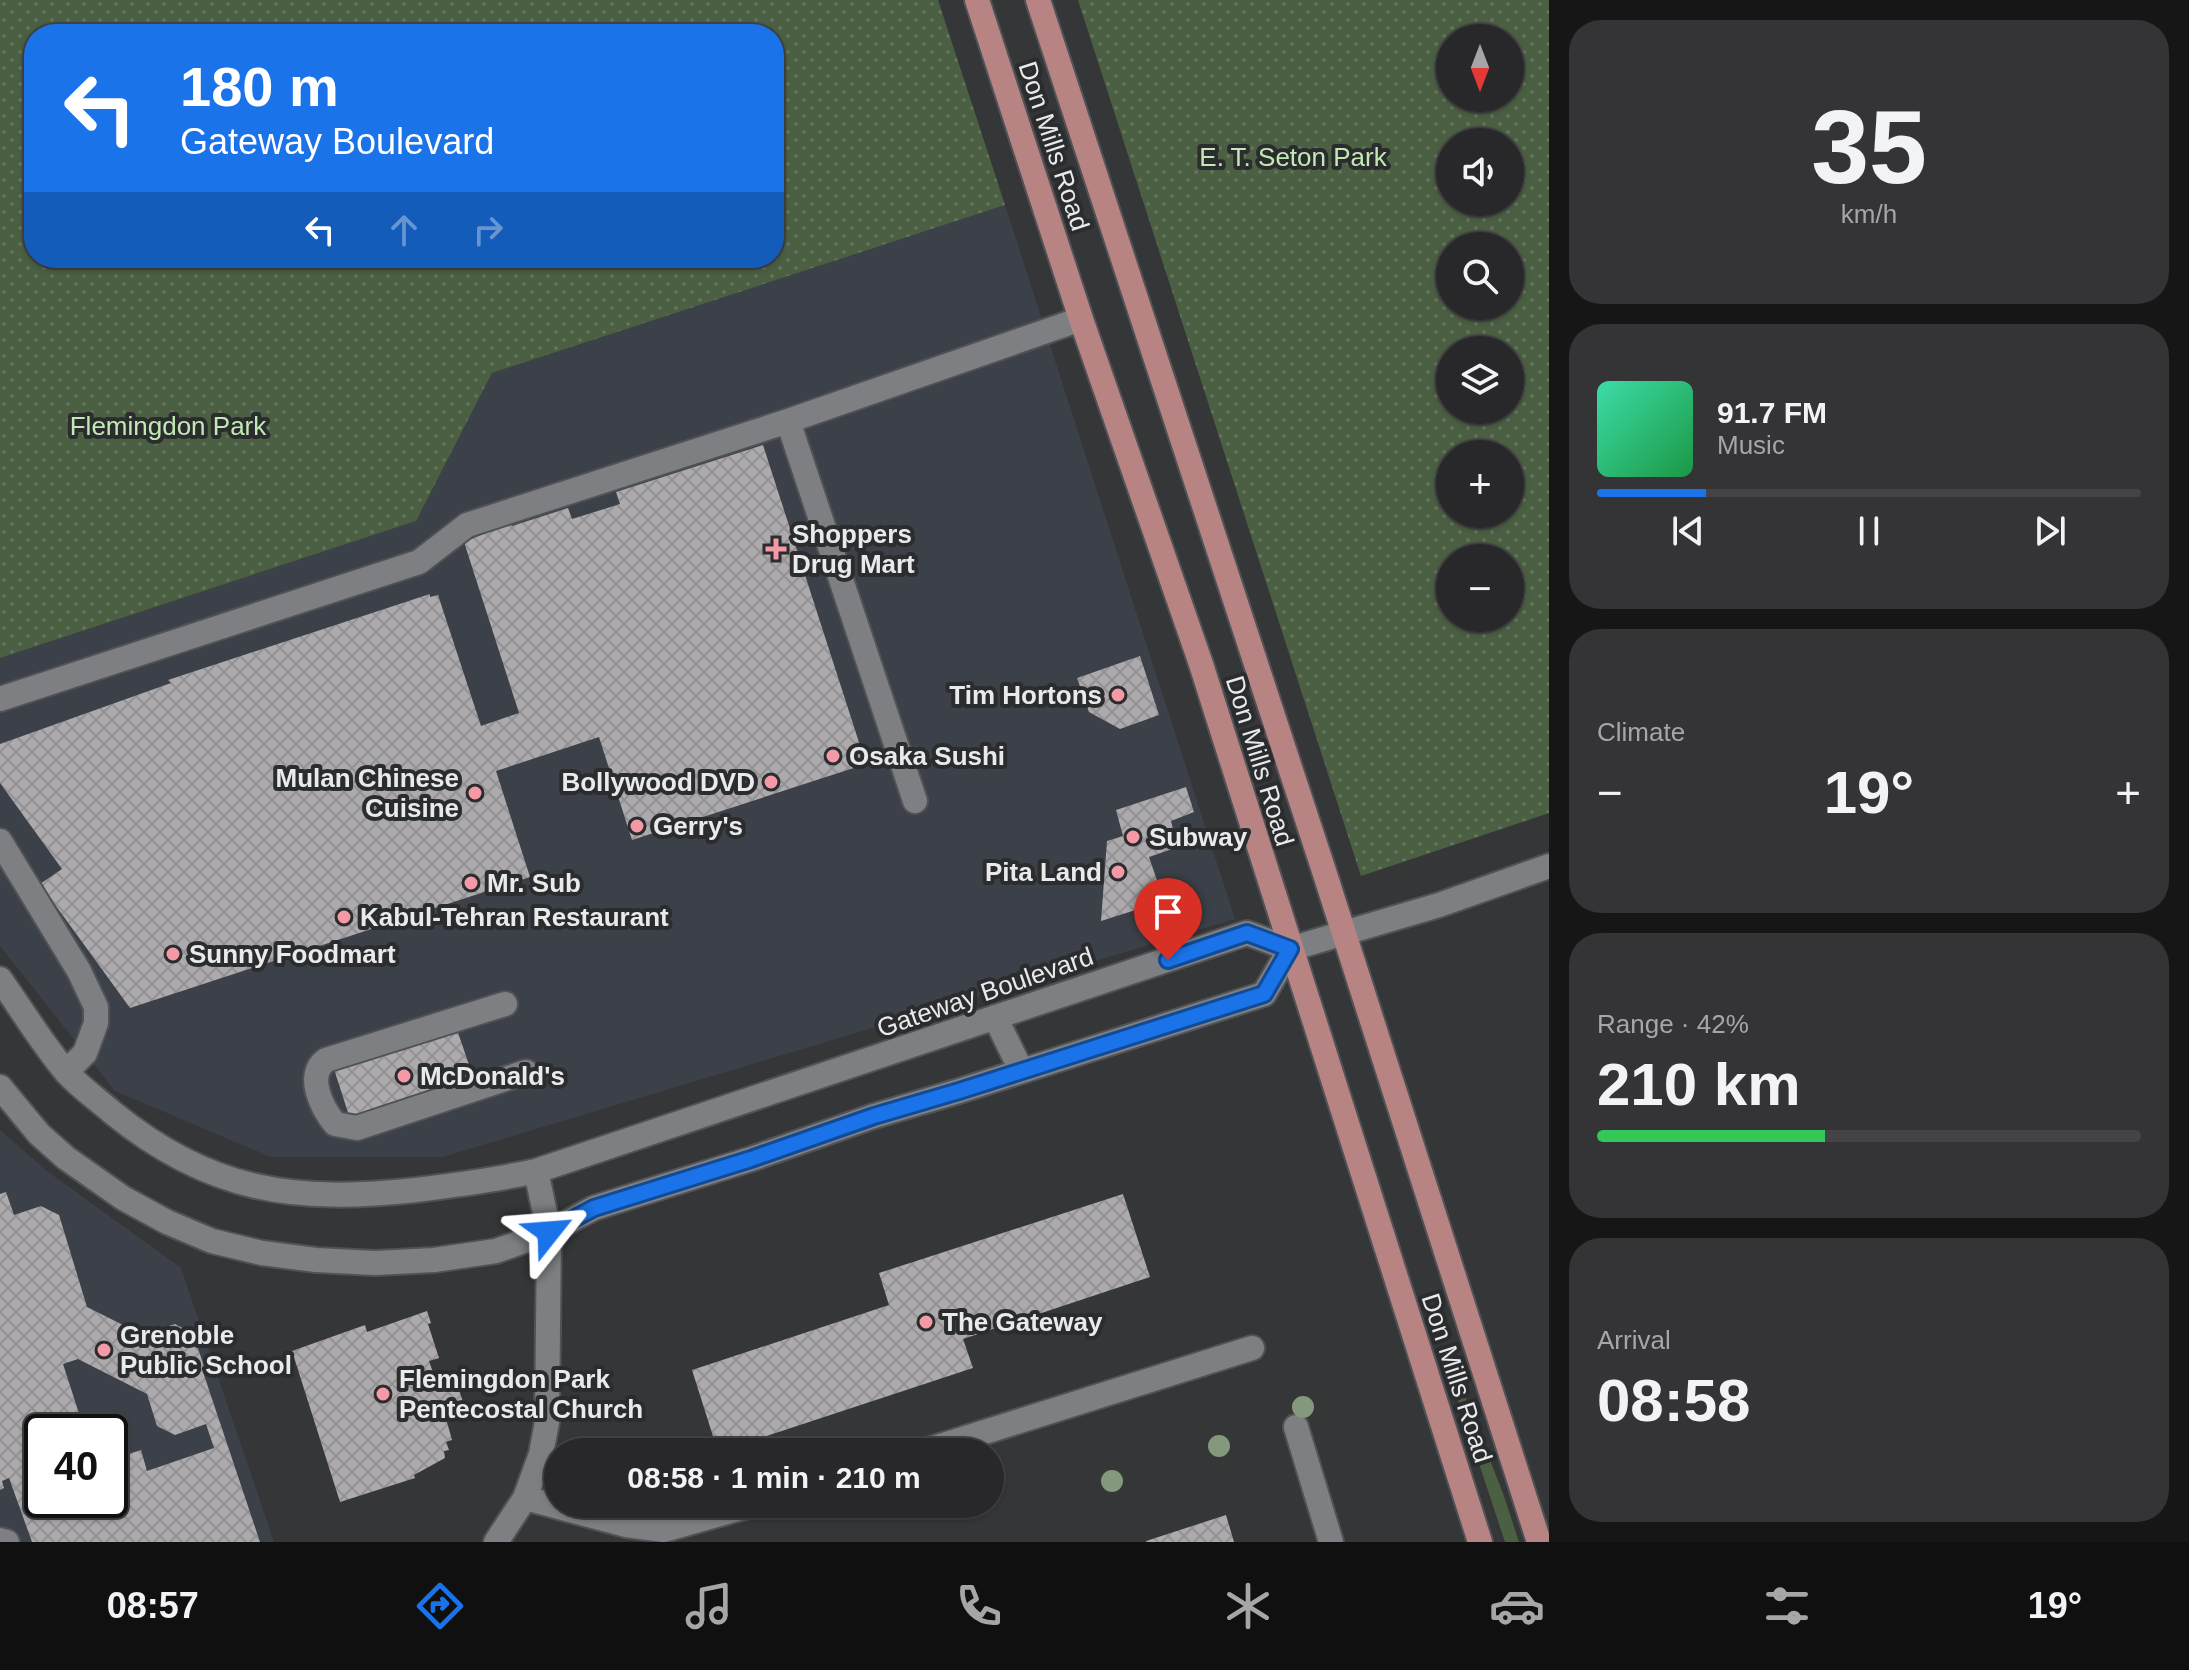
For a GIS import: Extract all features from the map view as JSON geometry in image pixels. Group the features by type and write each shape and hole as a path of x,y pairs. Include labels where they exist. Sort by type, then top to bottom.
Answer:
{"main road":[{"name":"Don Mills Road","path":"977,0 1081,319 1201,664 1480,1542"},
{"name":"Don Mills Road","path":"1038,0 1539,1542"}],"street":[{"path":"0,699 419,562 467,525 788,421 1081,319"},
{"path":"788,421 915,801"},
{"path":"0,841 79,971 96,1007 96,1023 85,1053 66,1072"},
{"path":"0,1087 39,1134 66,1158 123,1198 167,1222 212,1241 290,1257 375,1263 469,1256 496,1251 549,1232 594,1208 1264,994 1290,949 1439,905 1549,866"},
{"name":"Gateway Boulevard","path":"0,979 66,1072 134,1130 175,1157 219,1177 259,1188 302,1195 355,1195 490,1182 536,1171 1247,933 1290,949"},
{"path":"505,1004 326,1060 319,1065 316,1076 321,1102 335,1124 357,1128 526,1072"},
{"path":"995,1017 1021,1070"},
{"path":"496,1542 525,1498 541,1454 547,1422 549,1232 536,1171"},
{"path":"966,1438 1252,1348"},
{"path":"1296,1427 1331,1542"},
{"path":"525,1498 544,1501"},
{"path":"629,1518 664,1530 706,1518"},
{"path":"0,1540 7,1542"}],"shaded area":[{"path":"1005,205 1235,919 443,1157 271,1157 115,1091 0,946 0,658 416,521 492,373"},
{"name":"Grenoble Public School","path":"0,1130 47,1171 181,1268 274,1542 0,1542"}],"green space":[{"name":"Flemingdon Park","path":"0,0 938,0 1005,205 492,373 416,521 0,658"},
{"name":"E. T. Seton Park","path":"1078,0 1549,0 1549,813 1361,876"},
{"path":"1455,1370 1519,1542 1505,1542 1449,1373"}],"building":[{"path":"763,445 866,764 632,840 599,737 496,771 530,877 130,1008 40,884 62,869 0,783 0,744 171,683 168,680 430,594 430,597 438,595 481,726 519,713 464,542 511,523 512,526 568,508 572,519 620,504 616,492"},
{"name":"Tim Hortons","path":"1140,656 1159,715 1120,729 1089,712 1077,678"},
{"path":"1186,787 1194,812 1171,821 1178,847 1149,857 1164,901 1101,921 1107,841 1123,836 1116,810"},
{"name":"McDonald's","path":"455,1024 475,1082 351,1122 334,1069"},
{"path":"6,1192 14,1215 41,1206 59,1215 87,1307 143,1335 175,1324 193,1334 260,1542 32,1542 9,1478 2,1481 4,1488 0,1490 0,1194"},
{"name":"The Gateway","path":"1123,1194 1150,1277 963,1339 973,1368 760,1438 714,1438 692,1370 889,1305 879,1273"},
{"name":"Flemingdon Park Pentecostal Church","path":"427,1311 439,1358 429,1361 436,1381 454,1375 465,1408 445,1415 452,1440 446,1442 449,1450 444,1451 445,1458 414,1475 415,1478 340,1502 292,1351 365,1325 367,1332"},
{"path":"1226,1515 1234,1542 1146,1542 1146,1541"}],"place":[{"name":"Shoppers Drug Mart","path":"776,549"},
{"name":"Tim Hortons","path":"1118,695"},
{"name":"Osaka Sushi","path":"833,756"},
{"name":"Bollywood DVD","path":"771,782"},
{"name":"Mulan Chinese Cuisine","path":"475,793"},
{"name":"Gerry's","path":"637,826"},
{"name":"Subway","path":"1133,837"},
{"name":"Pita Land","path":"1118,872"},
{"name":"Mr. Sub","path":"471,883"},
{"name":"Kabul-Tehran Restaurant","path":"344,917"},
{"name":"Sunny Foodmart","path":"173,954"},
{"name":"McDonald's","path":"404,1076"},
{"name":"The Gateway","path":"926,1322"},
{"name":"Grenoble Public School","path":"104,1350"},
{"name":"Flemingdon Park Pentecostal Church","path":"383,1394"}],"route":[{"path":"549,1232 594,1208 751,1159 874,1116 1264,994 1290,949 1247,933 1168,960"}]}
